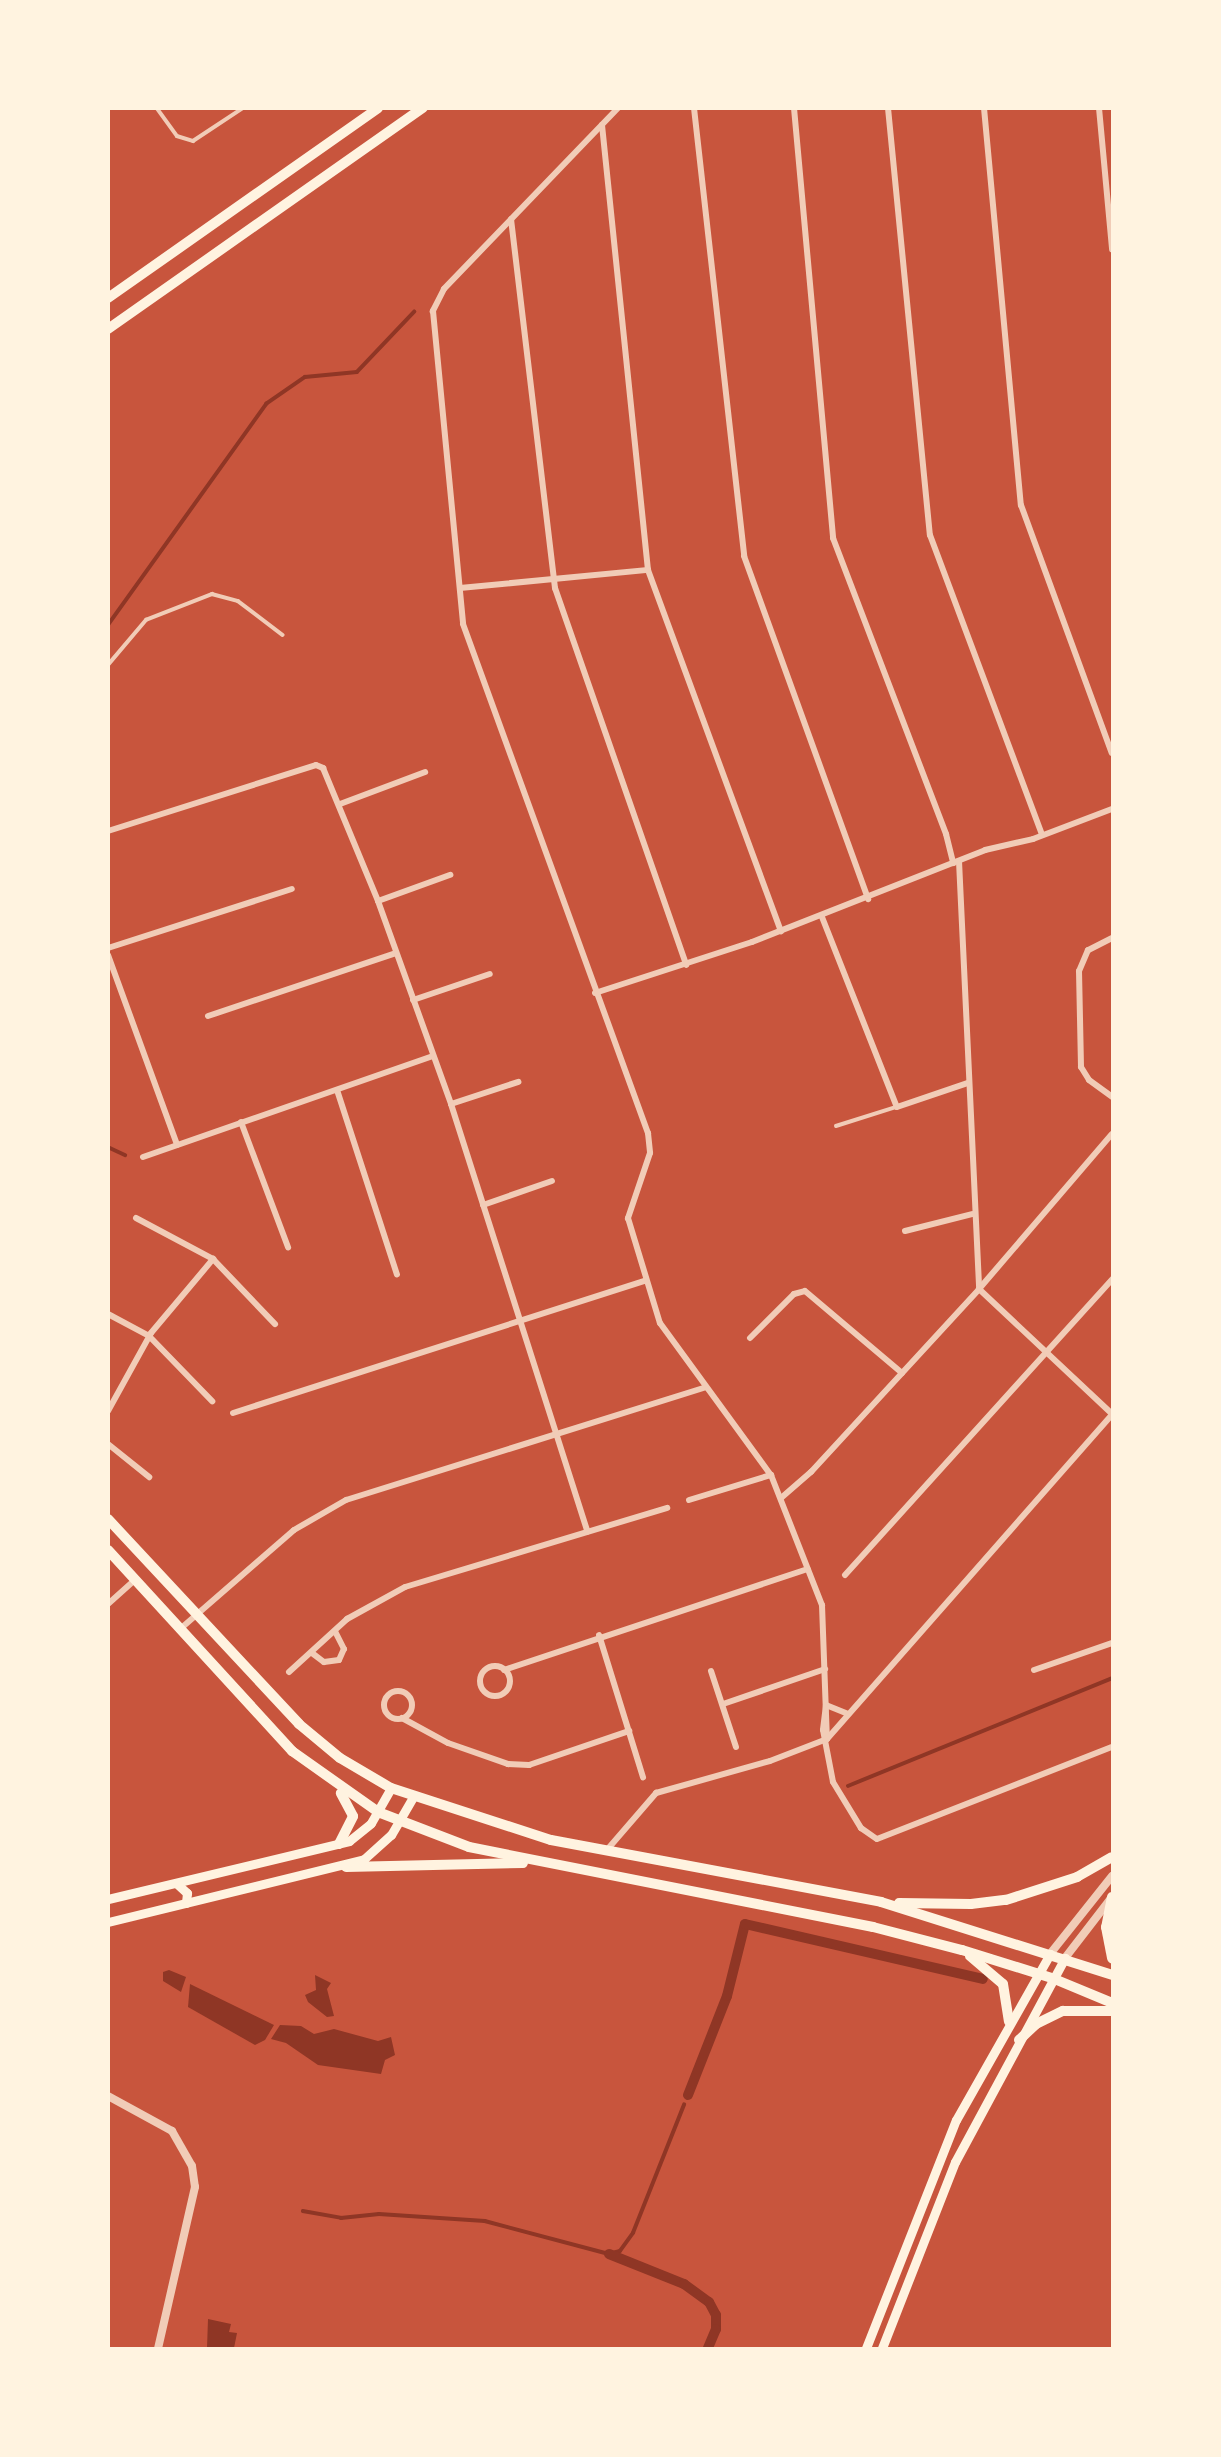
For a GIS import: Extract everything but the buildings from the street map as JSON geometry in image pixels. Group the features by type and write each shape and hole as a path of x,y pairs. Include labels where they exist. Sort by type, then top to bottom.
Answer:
{"highway":[{"path":"108,298 378,108"},
{"path":"108,329 423,108"}],"main road":[{"path":"108,1519 299,1724 340,1758 391,1788 551,1840 881,1902 1112,1975"},
{"path":"108,1550 178,1630 292,1751 334,1785 378,1812 469,1847 821,1916 961,1950 1038,1973 1112,2003"},
{"path":"334,1785 353,1816 339,1844"},
{"path":"108,1899 339,1844 359,1835 378,1812 391,1788"},
{"path":"346,1867 377,1850 401,1822 413,1797"},
{"path":"881,1902 959,1905 1006,1899 1077,1877 1112,1857"},
{"path":"108,1922 346,1867 541,1863"},
{"path":"176,1883 187,1893 186,1903"},
{"path":"1112,1897 1106,1927 1112,1958"},
{"path":"961,1950 1003,1984 1009,2022"},
{"path":"866,2348 941,2154 1009,2022 1050,1954"},
{"path":"882,2348 955,2162 1065,1958"},
{"path":"1019,2040 1036,2024 1062,2011 1112,2011"}],"street":[{"path":"618,108 444,289 433,311 460,588 472,653 650,1141 648,1160 628,1212 645,1281 667,1337 771,1475 781,1498 824,1612 827,1739 836,1787 861,1828 880,1839 1112,1747"},
{"path":"694,108 744,556 868,898"},
{"path":"606,1851 656,1793 781,1758 827,1739 846,1713 1112,1415 979,1289 972,1214 956,862 832,538 794,108"},
{"path":"888,108 930,535 1042,835"},
{"path":"984,108 1021,505 1112,752"},
{"path":"1099,108 1112,249"},
{"path":"603,125 648,570 781,931"},
{"path":"511,219 554,581 686,965"},
{"path":"460,588 648,570"},
{"path":"108,831 316,765 323,768 378,901 451,1104 588,1532"},
{"path":"340,804 425,772"},
{"path":"595,993 686,965 822,917 956,862 1042,835 1112,809"},
{"path":"378,901 450,875"},
{"path":"108,948 292,889"},
{"path":"822,917 897,1107 968,1083"},
{"path":"1112,938 1087,950 1079,971 1082,1071 1112,1097"},
{"path":"208,1016 396,953"},
{"path":"108,956 177,1145"},
{"path":"413,1000 490,974"},
{"path":"143,1157 433,1056"},
{"path":"451,1104 517,1082"},
{"path":"337,1090 397,1275"},
{"path":"241,1122 288,1247"},
{"path":"781,1498 811,1472 979,1289 1112,1134"},
{"path":"483,1205 552,1181"},
{"path":"905,1231 972,1214"},
{"path":"136,1218 213,1259 275,1324"},
{"path":"108,1411 149,1336 213,1259"},
{"path":"845,1575 1112,1279"},
{"path":"233,1413 645,1281"},
{"path":"750,1338 794,1294 805,1292 902,1373"},
{"path":"108,1314 149,1336 212,1401"},
{"path":"178,1630 281,1539 321,1512 362,1494 706,1387"},
{"path":"108,1444 149,1477"},
{"path":"689,1500 771,1475"},
{"path":"289,1672 365,1607 405,1587 667,1508"},
{"path":"504,1670 509,1687 500,1695 488,1695 480,1685 482,1673 492,1667 504,1670 599,1635 808,1569"},
{"path":"108,1604 135,1580"},
{"path":"312,1653 324,1662 339,1660 344,1648 335,1632"},
{"path":"599,1635 643,1777"},
{"path":"1034,1670 1112,1643"},
{"path":"723,1704 825,1669"},
{"path":"711,1671 736,1747"},
{"path":"402,1718 411,1712 410,1698 405,1693 391,1693 386,1698 387,1712 448,1743 508,1764 529,1765 629,1731"},
{"path":"826,1705 846,1713"},
{"path":"1050,1954 1112,1877"},
{"path":"1065,1958 1112,1897"},
{"path":"108,2096 172,2131 192,2166 195,2187 158,2348"}],"lane":[{"path":"157,108 177,136 193,141 243,108"},
{"path":"108,665 146,620 212,594 238,601 284,635"},
{"path":"836,1126 851,1125 897,1107"}],"shaded area":[{"path":"169,1970 186,1977 181,1992 163,1981 163,1972"},
{"path":"315,1975 331,1983 327,1989 334,2016 327,2017 308,2002 305,1995 316,1990"},
{"path":"190,1984 274,2025 265,2040 255,2045 188,2007"},
{"path":"280,2025 301,2026 314,2034 334,2029 378,2041 391,2037 395,2055 385,2060 381,2074 318,2065 286,2043 271,2039"},
{"path":"208,2319 231,2324 229,2332 237,2333 234,2348 207,2348"}],"waterway":[{"path":"108,625 266,404 305,377 357,372 414,312"},
{"path":"108,1147 125,1155"},
{"path":"848,1786 1112,1678"},
{"path":"688,2095 727,1996 745,1924 983,1979"},
{"path":"303,2211 341,2218 379,2214 485,2221 609,2254 620,2251 633,2233 684,2105"},
{"path":"609,2254 684,2284 709,2302 716,2315 716,2329 708,2348"}]}
